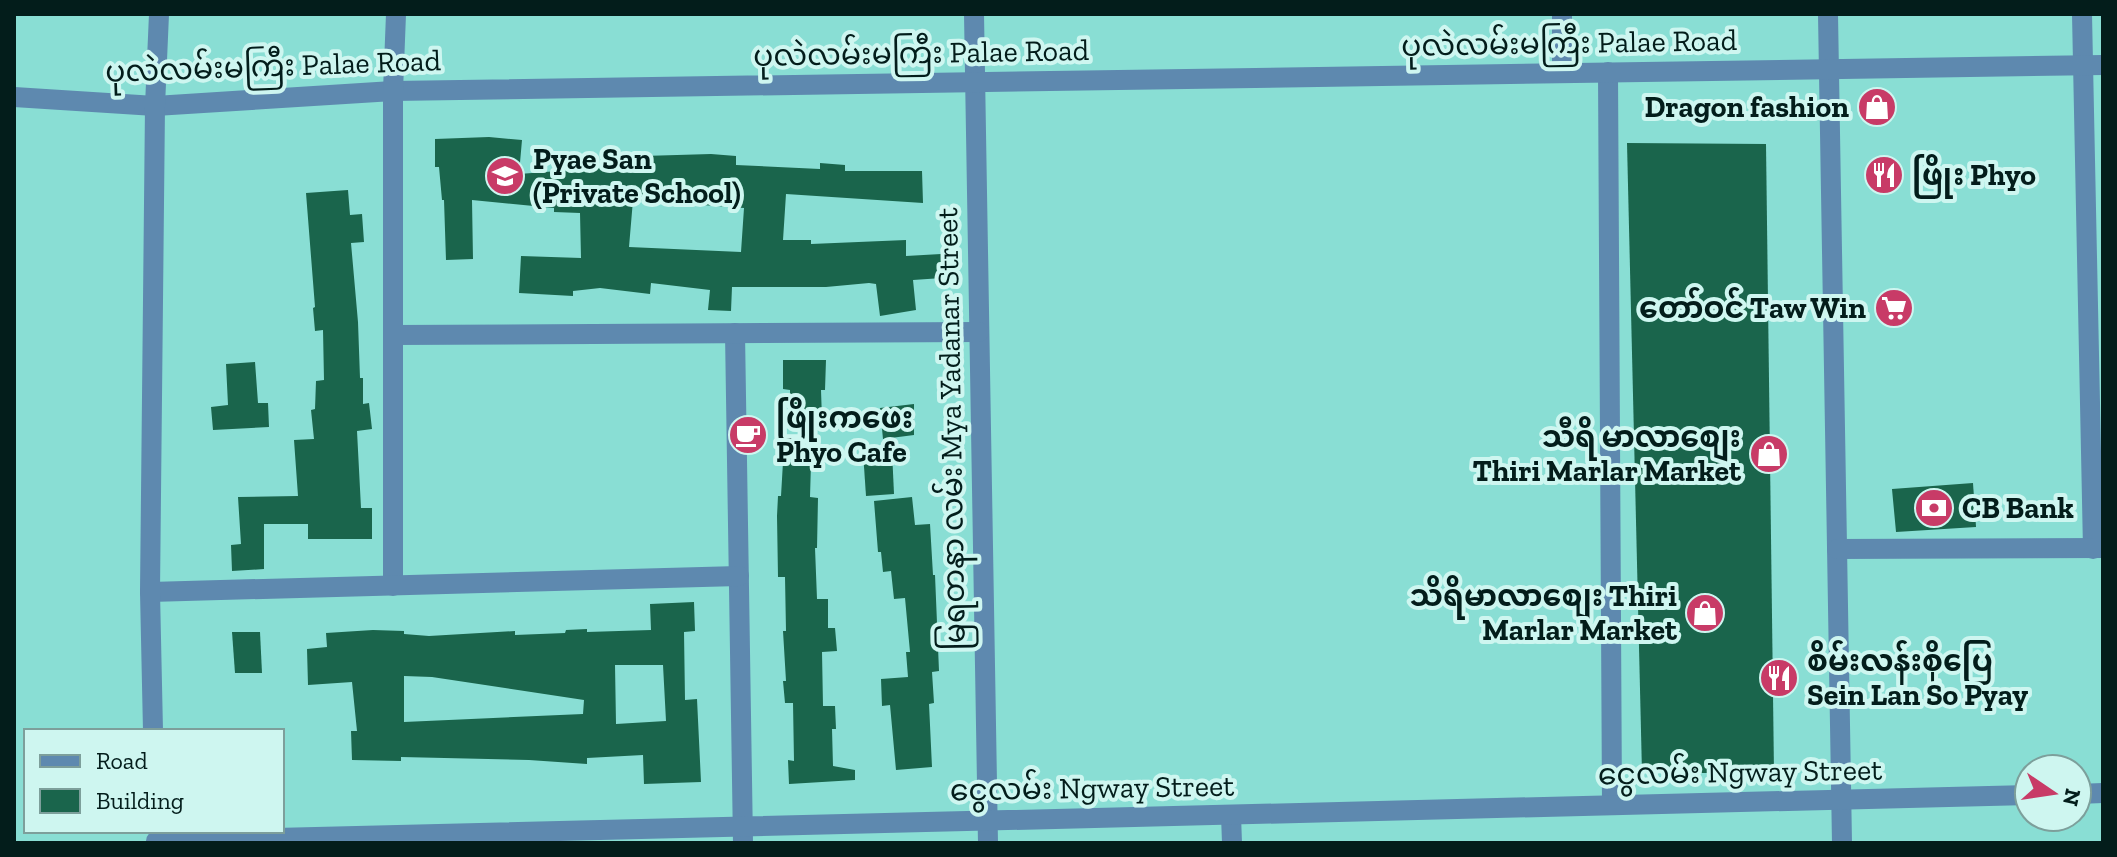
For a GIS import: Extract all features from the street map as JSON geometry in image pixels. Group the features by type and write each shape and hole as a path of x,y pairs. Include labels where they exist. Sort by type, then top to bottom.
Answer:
{"street":[{"path":"153,729 150,592 155,106 159,14"},
{"path":"393,586 393,91 396,14"},
{"name":"မြရတနာ လမ်း Mya Yadanar Street","path":"974,14 988,843"},
{"path":"1562,14 1562,73"},
{"path":"1828,14 1842,843"},
{"path":"1837,549 2098,548 2095,318 2082,14"},
{"name":"ပုလဲလမ်းမကြီး Palae Road","path":"15,97 155,106 393,91 2103,65"},
{"path":"1608,72 1612,805"},
{"path":"394,335 979,332"},
{"path":"735,333 743,835"},
{"path":"150,592 739,576"},
{"name":"ငွေလမ်း Ngway Street","path":"156,838 743,835 988,821 2013,795"},
{"path":"1231,815 1232,843"}],"building":[{"path":"489,137 522,140 519,174 610,167 642,169 643,156 711,154 736,156 736,165 820,169 820,163 845,165 845,171 922,171 923,203 786,194 783,240 811,240 811,244 906,240 906,256 941,254 942,278 913,280 916,310 880,316 876,284 869,283 826,287 732,287 731,311 708,310 710,290 651,283 650,294 600,288 573,291 573,296 519,293 521,256 581,258 580,213 472,200 473,259 446,260 444,200 439,167 435,167 435,139","holes":["633,200 744,208 741,252 629,247"]},
{"name":"သိရိမာလာစျေး Thiri Marlar Market","path":"1627,143 1766,144 1774,773 1642,773"},
{"path":"348,190 350,215 362,214 364,242 351,243 360,378 363,378 363,404 369,403 372,429 357,431 361,508 372,508 372,539 308,539 308,524 264,524 264,569 232,571 231,545 241,544 238,497 298,496 294,440 314,439 311,410 315,409 316,381 324,380 323,330 315,331 306,193"},
{"path":"783,360 826,360 825,390 821,390 822,419 790,420 790,390 783,389"},
{"path":"255,362 258,403 268,403 269,427 213,430 211,407 228,405 226,364"},
{"path":"914,404 914,435 883,439 880,408"},
{"path":"892,451 894,494 866,496 863,452"},
{"path":"783,462 811,463 810,497 818,498 815,548 817,599 828,599 828,628 835,628 837,651 822,652 823,706 835,706 833,766 855,770 855,780 789,784 788,760 794,761 793,703 785,703 785,577 778,577 777,516"},
{"name":"CB Bank","path":"1973,483 1976,527 1896,532 1892,489"},
{"path":"912,497 915,525 930,524 939,671 932,672 934,703 929,704 932,767 896,770 890,705 882,706 881,679 908,677 906,652 910,652 905,598 894,599 891,571 883,572 881,552 878,552 874,501"},
{"path":"694,602 695,631 684,632 685,700 697,699 701,782 644,784 643,755 587,758 587,764 401,757 401,761 352,760 351,731 357,731 352,682 308,685 307,649 327,647 326,633 373,630 429,636 515,631 515,635 565,633 566,630 587,629 587,632 651,630 650,604","holes":["615,665 663,665 666,721 616,724","404,676 432,677 584,700 583,714 404,722"]},
{"path":"232,632 260,632 262,673 235,673"}],"place":[{"name":"Dragon fashion","path":"1877,107"},
{"name":"ဖြိုး Phyo","path":"1884,175"},
{"name":"Pyae San (Private School)","path":"505,176"},
{"name":"တော်ဝင် Taw Win","path":"1894,308"},
{"name":"ဖြိုးကဖေး Phyo Cafe","path":"748,435"},
{"name":"သီရိ မာလာစျေး Thiri Marlar Market","path":"1769,454"},
{"name":"CB Bank","path":"1934,508"},
{"name":"သိရိမာလာစျေး Thiri Marlar Market","path":"1705,613"},
{"name":"စိမ်းလန်းစိုပြေ Sein Lan So Pyay","path":"1779,678"}]}
